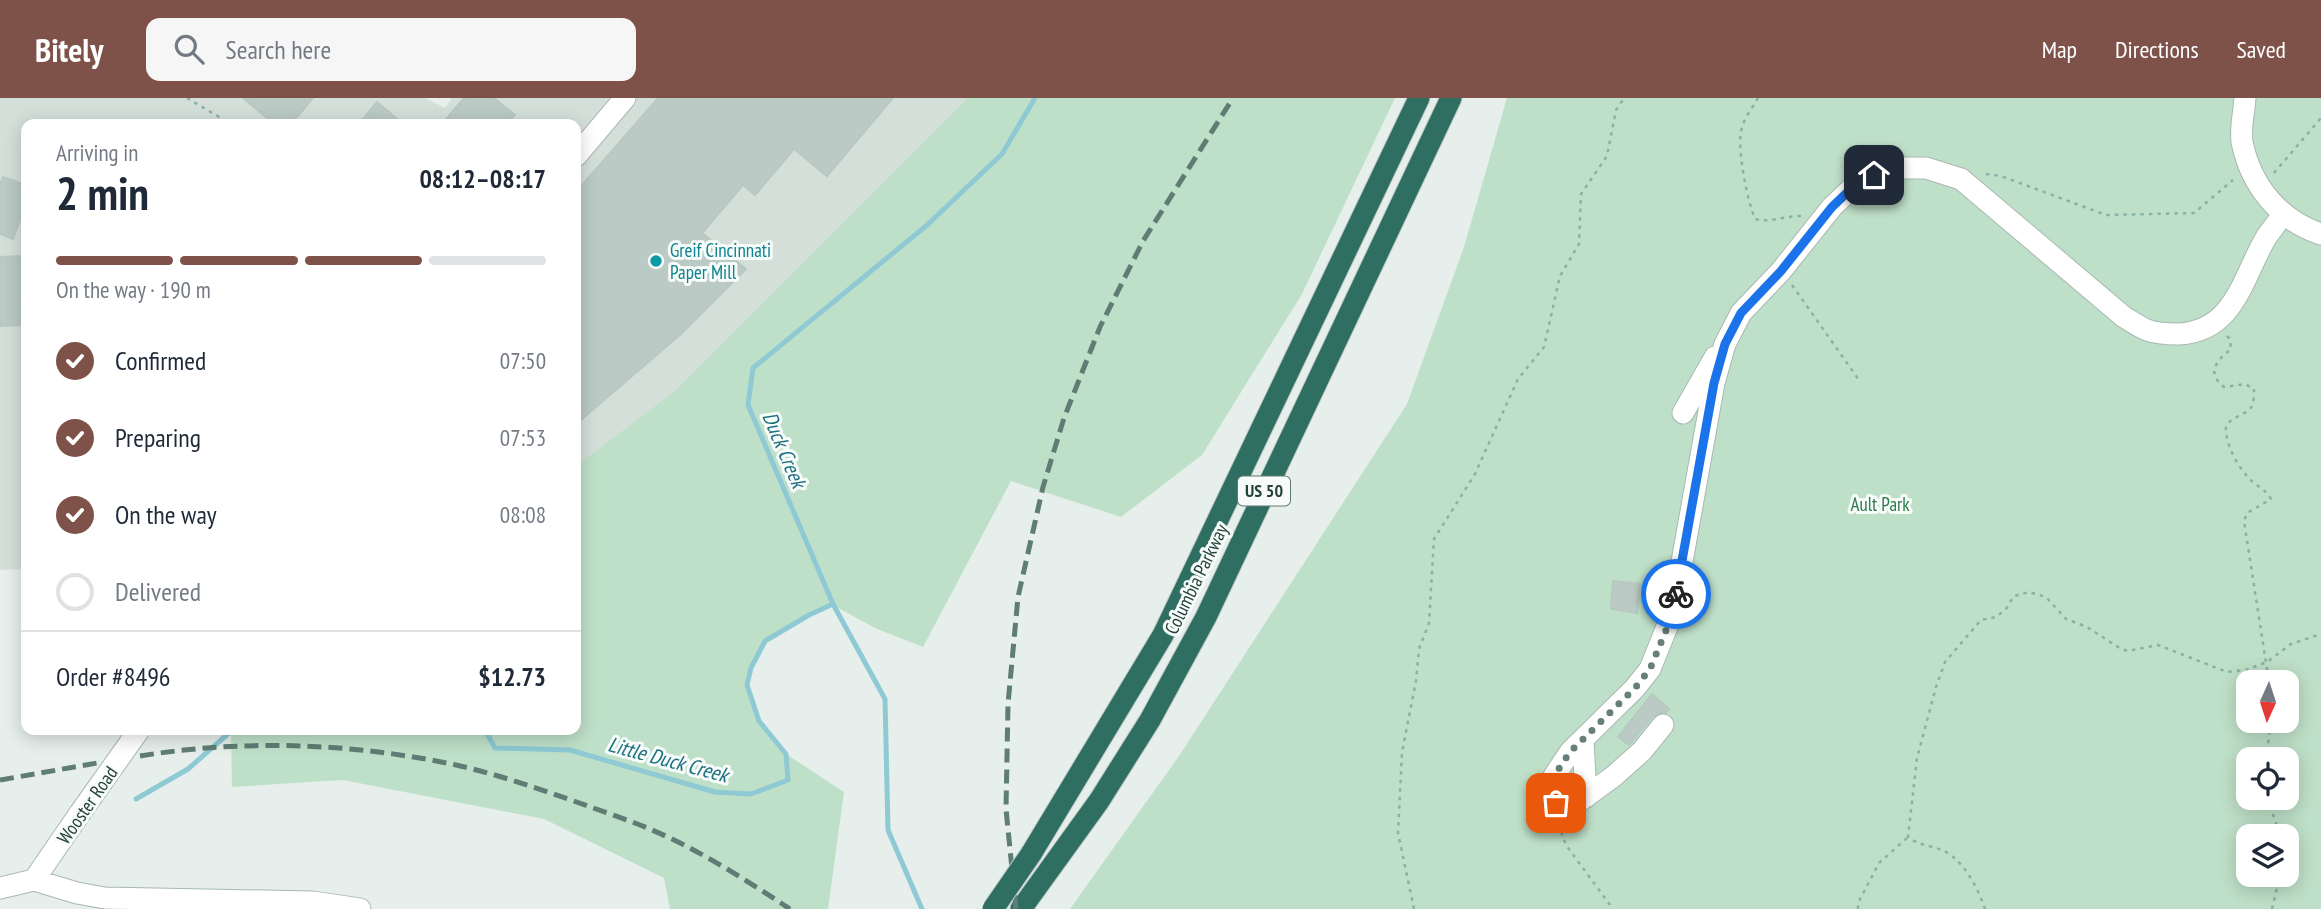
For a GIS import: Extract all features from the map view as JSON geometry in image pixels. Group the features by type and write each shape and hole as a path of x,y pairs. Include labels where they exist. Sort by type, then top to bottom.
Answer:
{"highway":[{"name":"Columbia Parkway","path":"993,909 1031,855 1088,764 1164,635 1419,98"},
{"name":"Columbia Parkway","path":"1021,909 1099,801 1150,720 1206,617 1451,98"}],"street":[{"path":"581,150 625,98"},
{"path":"2245,98 2242,140 2250,168 2261,189 2283,214 2302,228 2321,234"},
{"path":"1683,413 1707,367 1725,344 1741,313 1853,187 1874,175 1898,168 1926,168 1961,179 2115,310 2148,331 2169,334 2190,333 2207,328 2224,313 2240,293 2267,237 2283,214"},
{"path":"1663,725 1642,751 1586,797 1567,806 1556,803 1551,794 1554,776 1570,752 1635,688 1650,669 1661,644 1675,600 1712,397 1725,344"},
{"name":"Wooster Road","path":"34,880 135,735"},
{"path":"1583,740 1586,797"},
{"path":"0,888 34,880 105,898 313,902 360,909"}],"path":[{"path":"187,98 223,119"},
{"path":"1414,909 1398,833 1399,806 1402,752 1416,681 1419,649 1429,624 1434,539 1475,474 1518,379 1544,347 1560,276 1579,244 1581,194 1607,156 1616,110 1624,98"},
{"path":"1758,98 1741,128 1743,170 1748,201 1755,219 1769,222 1784,216 1800,215 1821,222"},
{"path":"2261,189 2321,118"},
{"path":"1961,179 1970,172 2001,176 2106,215 2194,213 2250,168"},
{"path":"1781,271 1859,380"},
{"path":"2216,320 2230,339 2231,349 2217,364 2214,372 2216,380 2224,387 2245,384 2254,390 2253,405 2247,412 2227,422 2225,428 2230,446 2246,475 2266,491 2271,499 2248,513 2244,521 2268,670"},
{"path":"1858,909 1858,903 1879,863 1908,837 1917,758 1945,662 1981,620 1996,617 2006,609 2014,596 2029,592 2046,597 2066,619 2087,627 2128,652 2158,646 2227,672 2246,670 2267,662 2291,643 2321,634"},
{"path":"1556,803 1557,822 1566,845 1613,909"},
{"path":"1908,837 1915,843 1943,851 1959,861 1985,909"},
{"path":"2272,909 2277,887"}],"shaded area":[{"path":"0,98 425,98 445,108 452,98 984,98 581,489 581,119 21,119 21,569 0,570"}],"green space":[{"path":"968,98 1395,98 1302,294 1202,455 1121,517 1011,481 923,647 875,628 833,605 809,615 765,641 751,668 747,685 759,721 786,754 844,792 828,909 670,909 664,878 544,819 343,780 232,787 231,735 581,735 581,462 674,392"},
{"name":"Ault Park","path":"1507,98 2321,98 2321,909 1070,909 1179,756 1407,404 1464,247"}],"building":[{"path":"243,98 313,98 295,119 268,119"},
{"path":"464,98 494,98 515,115 512,119 446,119"},
{"name":"Greif Cincinnati Paper Mill","path":"658,98 893,98 827,176 794,149 755,195 743,185 702,233 746,269 681,334 581,420 581,186"},
{"path":"377,102 397,119 363,119"},
{"path":"3,177 21,183 21,217 13,239 0,234 0,184"},
{"path":"20,256 21,325 0,326 0,257"},
{"path":"1613,581 1640,584 1637,613 1611,609"},
{"path":"1652,694 1669,709 1666,713 1653,716 1629,745 1618,737"}],"waterway":[{"name":"Duck Creek","path":"922,909 888,830 885,699 833,604 748,405 753,368 926,226 1002,154 1035,98"},
{"name":"Little Duck Creek","path":"488,735 495,748 570,750 715,792 751,794 788,780 786,754 759,721 747,685 751,668 765,641 833,604"},
{"name":"Little Duck Creek","path":"136,799 188,769 227,735"}],"railway":[{"path":"1016,909 1006,809 1008,704 1018,597 1043,487 1064,418 1100,327 1143,241 1233,98"},
{"path":"140,756 219,747 298,746 378,752 456,765 539,789 652,830 706,857 790,909"},
{"path":"0,780 103,762"}],"way so far":[{"path":"1556,803 1551,794 1554,776 1570,752 1635,688 1650,669 1667,628 1676,594"}],"place":[{"name":"Greif Cincinnati Paper Mill","path":"656,261"}],"route":[{"path":"1676,594 1714,383 1725,344 1741,313 1781,271 1832,207 1853,187 1874,175"}]}
